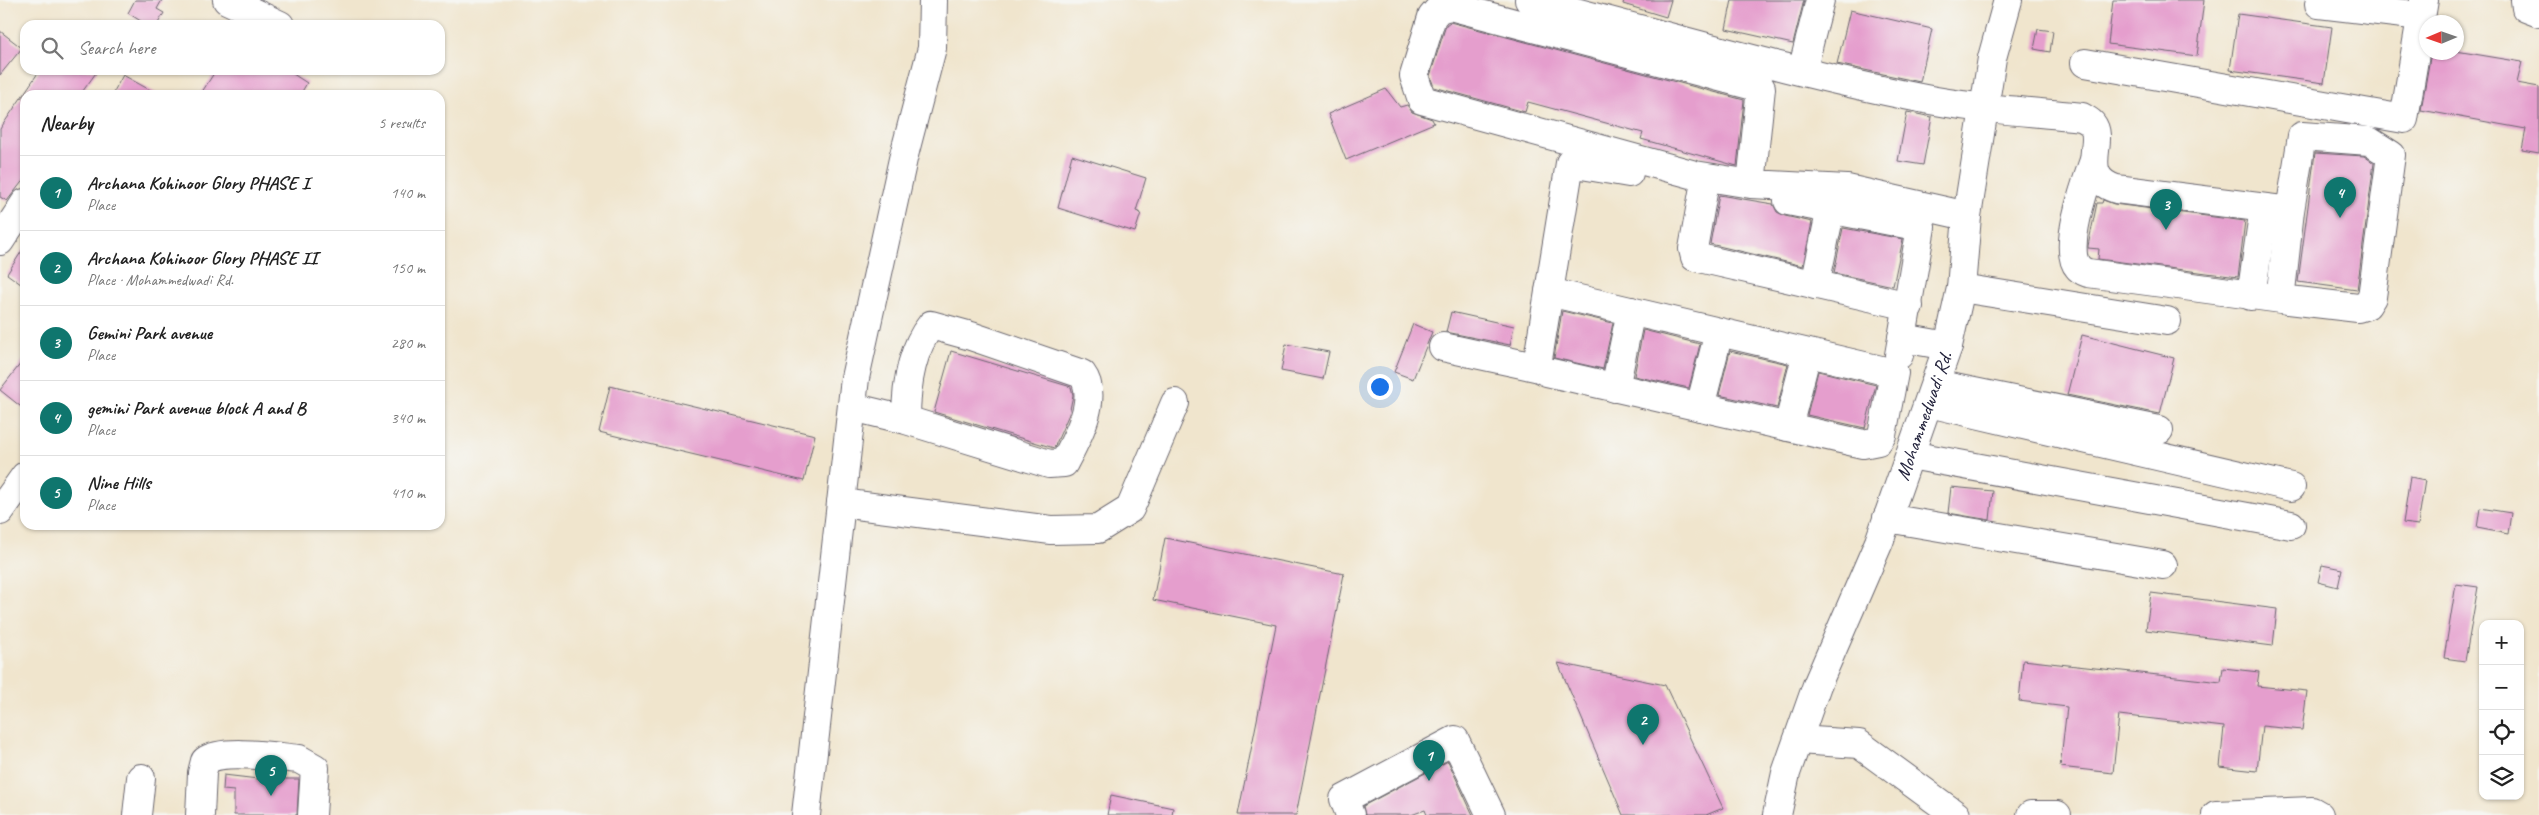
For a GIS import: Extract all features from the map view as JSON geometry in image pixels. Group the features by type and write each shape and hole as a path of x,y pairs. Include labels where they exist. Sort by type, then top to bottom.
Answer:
{"street":[{"path":"227,0 269,20"},
{"path":"806,815 855,378 901,169 932,48 933,0"},
{"path":"1529,0 1802,71 1920,98 1985,108 2082,117 2092,124 2096,133 2093,163 2081,198 2072,252 2077,267 2088,273 2251,296 2358,308 2367,305 2372,298 2391,155 2369,141 2302,136 2290,211 2281,291 2289,300"},
{"path":"1802,71 1820,0"},
{"name":"Mohammedwadi Rd.","path":"1777,815 1786,773 1817,684 1887,518 1948,346 1961,288 1968,216 1992,58 2008,0"},
{"path":"2525,0 2526,8 2539,13"},
{"path":"2085,63 2404,119 2422,8 2312,1"},
{"path":"1751,184 1761,88 1450,6 1439,9 1432,17 1414,76 1422,100 1695,175 1751,184 1847,189 1968,216"},
{"path":"1443,347 1863,444 1878,441 1882,434 1886,371 1921,227 1831,208 1570,163 1538,359 1540,368"},
{"path":"2093,163 2100,179 2107,186 2116,189 2290,211"},
{"path":"1704,187 1693,249 1695,257 1901,304"},
{"path":"1816,285 1831,208"},
{"path":"2251,296 2264,208"},
{"path":"0,241 20,211"},
{"path":"1961,288 2167,321"},
{"path":"1549,292 1886,371"},
{"path":"1886,371 1902,338 1901,304"},
{"path":"1615,388 1631,312"},
{"path":"852,407 906,420 1049,464 1064,463 1076,440 1090,394 1088,382 1082,374 971,336 930,325 920,338 906,397 906,420"},
{"path":"1700,407 1719,332"},
{"path":"1902,338 1948,346"},
{"path":"1788,427 1807,353"},
{"path":"1932,394 2159,430"},
{"path":"1932,394 2291,487"},
{"path":"841,503 1051,530 1098,530 1130,509 1175,403"},
{"path":"1910,455 2292,525"},
{"path":"0,511 20,483"},
{"path":"1887,518 2163,565"},
{"path":"1350,815 1344,799 1455,740 1491,815"},
{"path":"1798,740 1859,744 1956,815"},
{"path":"200,815 202,774 205,761 211,756 300,758 308,762 316,768 312,815"},
{"path":"137,815 141,778"},
{"path":"2216,815 2312,811 2319,815"},
{"path":"2031,815 2057,815"}],"building":[{"path":"135,0 162,0 157,9 164,13 160,20 139,20 128,13"},
{"path":"1624,0 1671,0 1666,17 1623,4"},
{"path":"1732,0 1804,0 1793,44 1726,29"},
{"path":"2113,0 2204,0 2197,56 2108,44"},
{"path":"1850,10 1932,29 1920,82 1837,64"},
{"path":"2238,14 2332,27 2324,83 2230,70"},
{"path":"1450,22 1744,100 1737,166 1641,139 1643,133 1528,102 1525,112 1434,87 1430,76 1446,25"},
{"path":"2038,29 2053,31 2050,52 2034,49"},
{"path":"0,31 20,46 20,50 0,75"},
{"path":"2464,52 2522,62 2517,83 2539,87 2539,153 2522,150 2526,129 2421,110 2430,60 2464,60"},
{"path":"37,75 94,75 84,90 26,90"},
{"path":"123,75 150,90 115,90"},
{"path":"213,75 295,75 307,83 303,90 203,90"},
{"path":"1386,89 1400,107 1407,105 1412,112 1432,119 1434,123 1346,160 1328,114"},
{"path":"20,100 20,184 7,201 0,197 0,129"},
{"path":"1907,112 1932,117 1923,165 1898,161"},
{"path":"2315,153 2364,156 2374,163 2357,290 2298,282"},
{"path":"1072,155 1146,178 1136,211 1141,213 1135,232 1058,208"},
{"path":"1719,195 1773,204 1777,212 1785,216 1812,222 1803,266 1710,244"},
{"path":"2103,200 2114,204 2245,221 2238,277 2098,259 2099,249 2088,248 2088,246 2097,203 2102,203"},
{"path":"1843,228 1903,239 1893,286 1834,273"},
{"path":"20,254 20,283 7,274"},
{"path":"1562,311 1613,323 1603,369 1554,358"},
{"path":"1451,312 1514,326 1510,345 1446,332"},
{"path":"1413,324 1432,332 1413,379 1394,372"},
{"path":"1643,330 1700,344 1689,388 1634,376"},
{"path":"2082,335 2174,358 2160,414 2067,395"},
{"path":"1286,344 1329,352 1323,379 1281,371"},
{"path":"951,351 1071,387 1073,395 1069,414 1054,448 934,412"},
{"path":"1730,351 1788,364 1777,408 1719,395"},
{"path":"20,364 20,406 0,390"},
{"path":"1818,371 1876,385 1865,428 1807,415"},
{"path":"610,386 815,435 804,481 599,432"},
{"path":"2410,477 2425,480 2418,525 2403,523"},
{"path":"1951,487 1993,491 1990,520 1948,513"},
{"path":"2480,508 2511,513 2508,534 2477,528"},
{"path":"1165,538 1344,574 1296,815 1238,815 1276,625 1153,600"},
{"path":"2322,565 2342,569 2338,587 2318,582"},
{"path":"2456,584 2478,587 2465,661 2444,658"},
{"path":"2151,593 2277,609 2273,646 2146,630"},
{"path":"2023,660 2221,682 2223,668 2259,672 2257,686 2307,691 2302,730 2262,726 2257,771 2220,767 2224,727 2119,715 2113,773 2060,767 2067,707 2019,701"},
{"path":"1558,663 1665,685 1723,808 1706,815 1623,815"},
{"path":"1448,761 1473,815 1427,815 1425,810 1411,815 1365,815 1363,806"},
{"path":"224,775 275,781 275,779 299,779 297,815 234,815 234,791 223,790"},
{"path":"1111,795 1173,808 1172,815 1107,815"}],"place":[{"name":"gemini Park avenue block A and B","path":"2340,218"},
{"name":"Gemini Park avenue","path":"2166,230"},
{"name":"Archana Kohinoor Glory PHASE II","path":"1643,745"},
{"name":"Archana Kohinoor Glory PHASE I","path":"1429,781"},
{"name":"Nine Hills","path":"271,796"}]}
